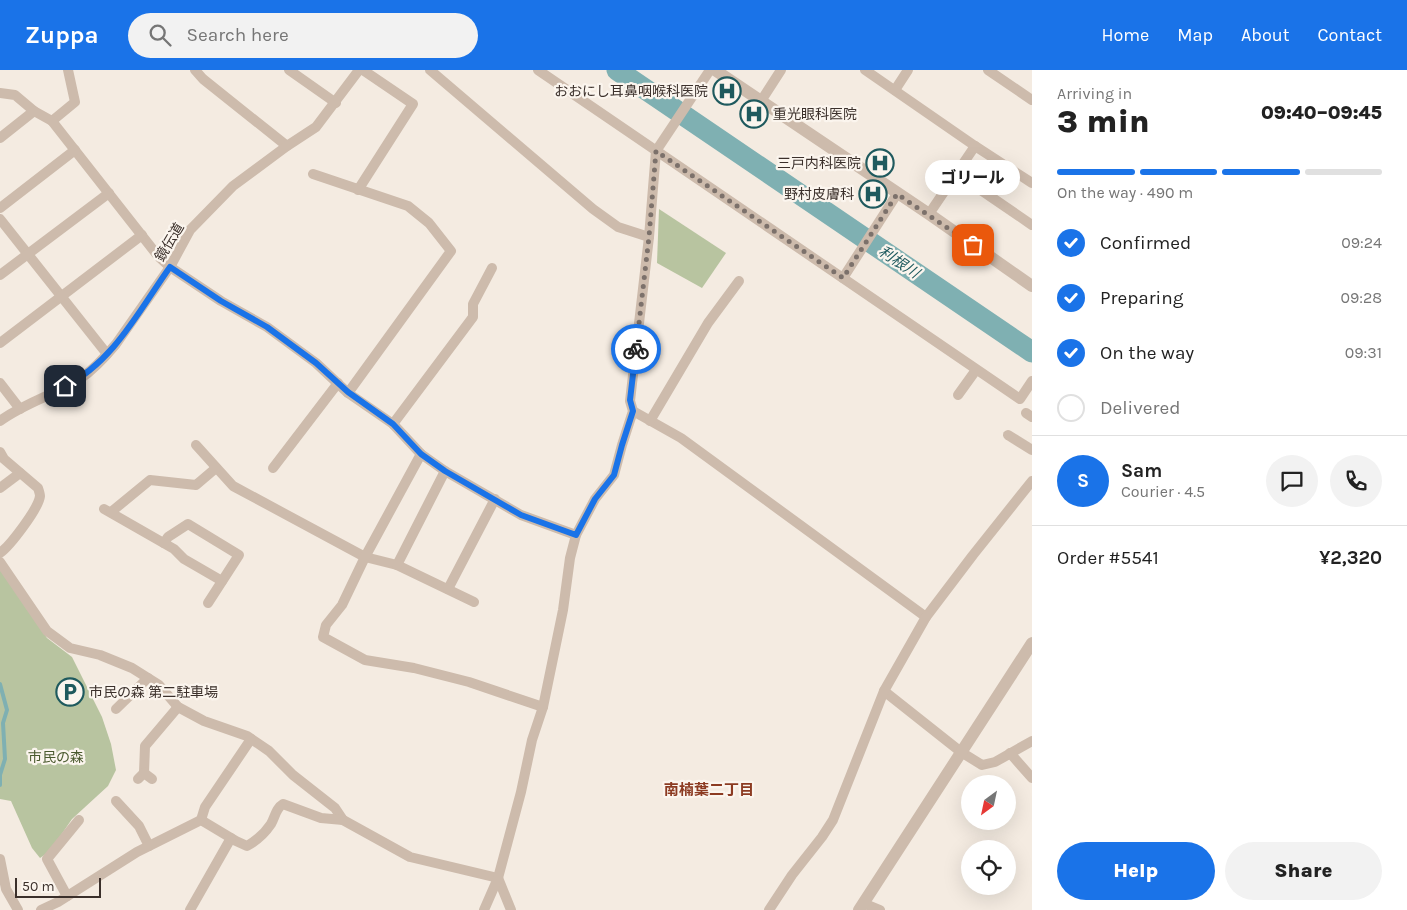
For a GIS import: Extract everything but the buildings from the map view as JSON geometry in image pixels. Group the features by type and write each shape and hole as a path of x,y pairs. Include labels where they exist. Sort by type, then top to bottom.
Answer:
{"street":[{"path":"52,121 75,102 68,70"},
{"path":"195,70 287,146"},
{"path":"289,70 336,103"},
{"name":"鏡伝道","path":"0,421 80,379 107,354 170,267 190,230 233,186 316,127 336,103 359,70"},
{"path":"358,190 414,104 363,70"},
{"path":"430,70 593,209 618,227 649,237"},
{"path":"538,70 1020,399 1032,381"},
{"path":"484,910 498,878 521,792 532,740 543,707 563,610 570,558 576,535 595,499 614,475 633,411 630,400 649,237 656,151 710,70"},
{"path":"715,70 929,214 1032,286"},
{"path":"761,101 781,70"},
{"path":"865,70 1032,183"},
{"path":"895,90 908,70"},
{"path":"988,70 1032,100"},
{"path":"0,93 15,94 34,111 52,121 158,256 170,267 221,301 267,327 316,363 348,392 393,424 421,454 445,471 521,515 576,535"},
{"path":"0,138 34,111"},
{"path":"929,214 975,146"},
{"path":"0,208 75,150"},
{"path":"956,173 1032,225"},
{"path":"313,174 408,206 429,223 451,251 348,392"},
{"path":"0,275 109,193"},
{"path":"843,278 897,194"},
{"path":"0,219 107,354"},
{"path":"0,343 142,235"},
{"path":"393,424 473,317 473,304 490,281 492,268"},
{"path":"650,421 708,323 739,281"},
{"path":"958,395 976,370"},
{"path":"0,383 20,409"},
{"path":"273,468 338,383"},
{"path":"633,411 681,438 926,617"},
{"path":"1008,435 1032,450"},
{"path":"196,445 233,486 365,557 397,565 474,602"},
{"path":"0,452 4,459 38,488 40,496 37,505 17,535 0,553"},
{"path":"421,454 365,557 342,605 326,625 323,637 365,660 414,668 468,682 543,707"},
{"path":"216,468 196,485 150,480 108,511 174,549 184,559 222,581"},
{"path":"397,565 445,471"},
{"path":"0,488 20,472"},
{"path":"769,910 792,875 834,820 884,691 926,617 973,554 1032,481"},
{"path":"448,590 495,499"},
{"path":"164,543 168,537 188,524 239,555 208,603"},
{"path":"0,562 47,631 70,648 100,655 132,668 159,685 178,707 251,739 269,751 293,775 335,808 343,820"},
{"path":"880,910 861,906 1032,643"},
{"path":"116,708 148,678"},
{"path":"884,691 961,752 982,765 995,762 1032,741"},
{"path":"145,777 145,746 178,707"},
{"path":"41,910 60,906 67,896 149,846 201,820 205,807 251,739"},
{"path":"1010,753 1032,778"},
{"path":"116,801 139,826 149,846"},
{"path":"201,820 247,846 255,842 270,825 279,807 283,804 321,818 343,820 410,857 498,878"},
{"path":"67,896 47,859 79,820"},
{"path":"190,910 231,838"},
{"path":"0,859 3,890 18,910"},
{"path":"498,878 511,910"}],"green space":[{"path":"659,209 726,253 702,288 657,263"},
{"name":"市民の森","path":"0,569 47,638 72,657 102,717 111,744 116,770 108,786 72,819 50,851 40,858 32,848 11,801 0,799"}],"waterway":[{"name":"利根川","path":"617,70 1032,352"},
{"path":"0,684 7,710 3,723 5,759 0,775 0,785"}],"way so far":[{"path":"636,349 649,237 656,151 843,278 897,194 973,245"}],"place":[{"name":"おおにし耳鼻咽喉科医院","path":"727,91"},
{"name":"重光眼科医院","path":"754,114"},
{"name":"三戸内科医院","path":"880,163"},
{"name":"野村皮膚科","path":"873,194"},
{"name":"ゴリール","path":"973,245"},
{"name":"市民の森 第二駐車場","path":"70,692"}],"district":[{"name":"南楠葉二丁目","path":"709,790"}],"route":[{"path":"65,386 80,379 116,344 170,267 221,301 267,327 316,363 348,392 393,424 421,454 445,471 521,515 576,535 595,499 614,475 633,411 630,400 636,349"}]}
